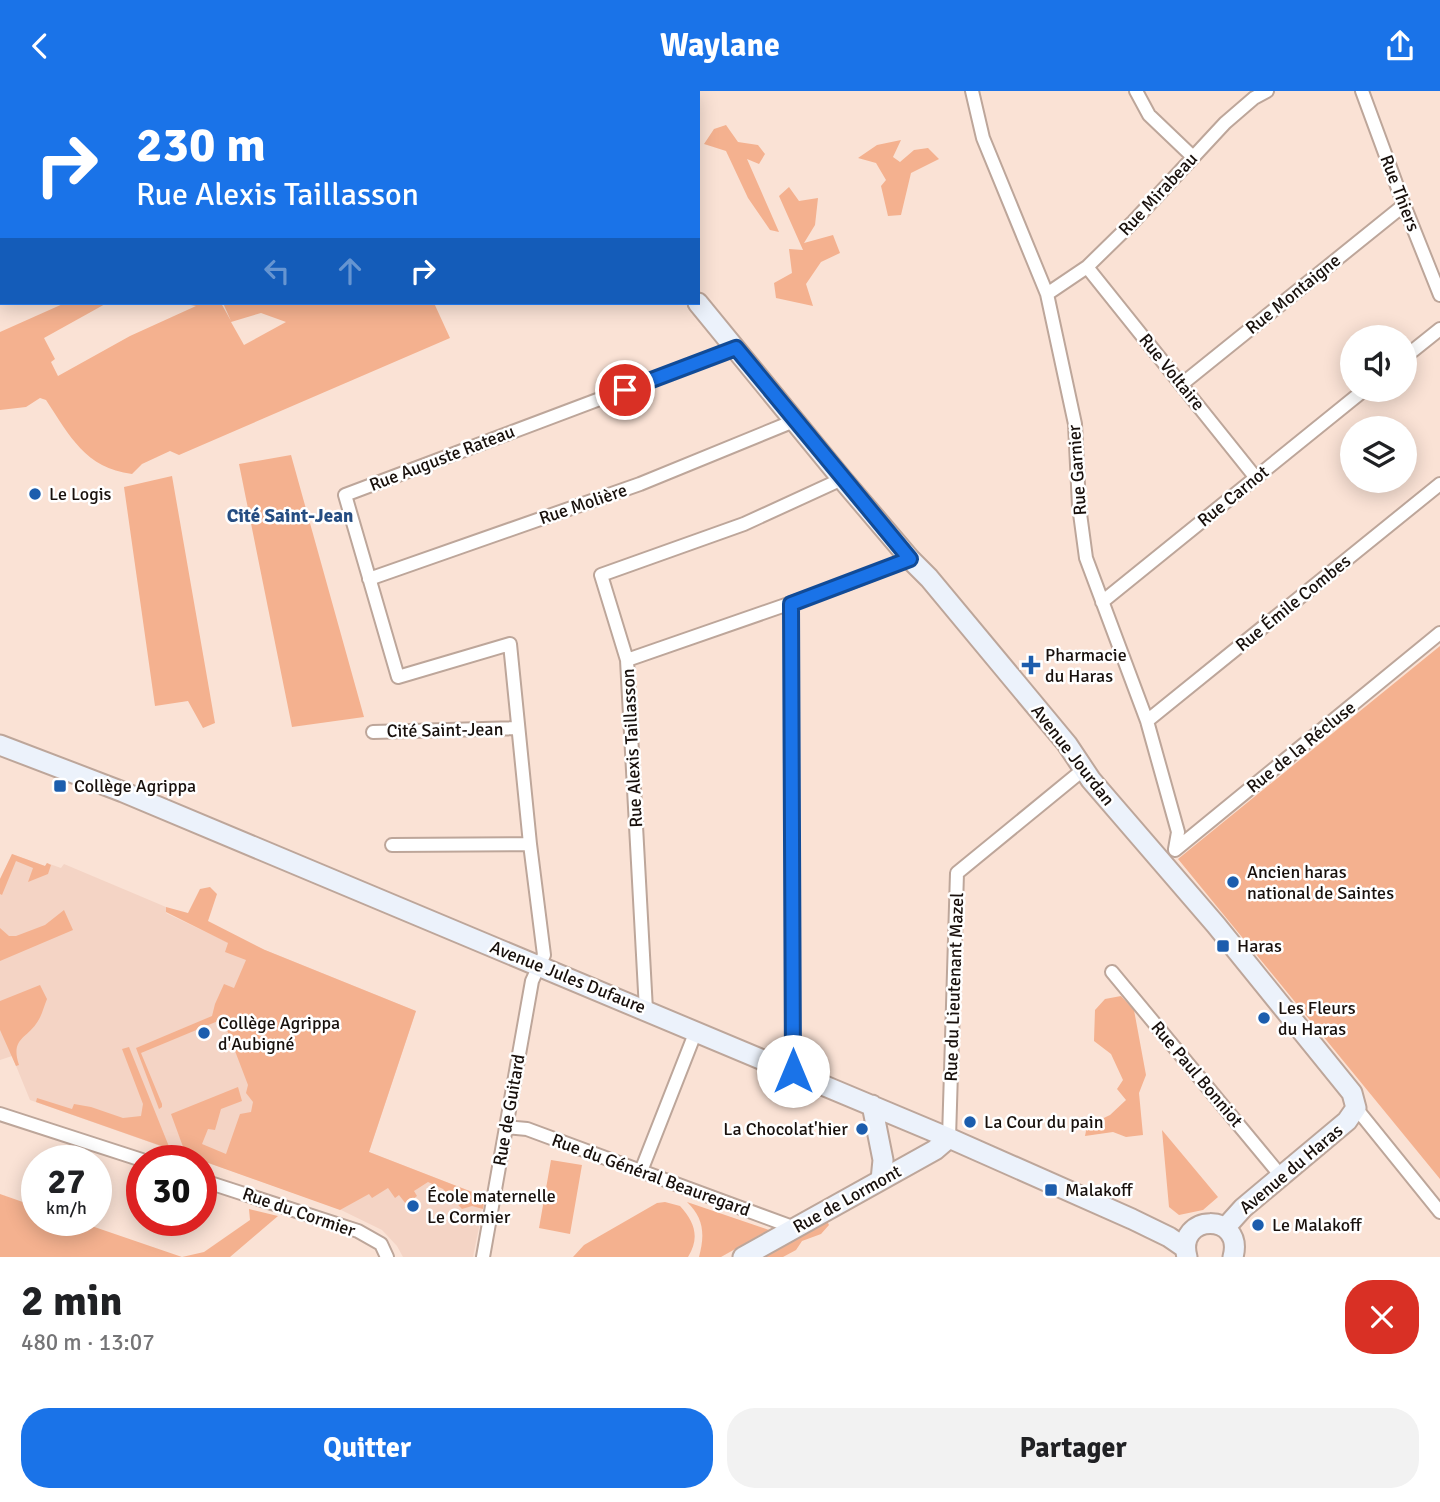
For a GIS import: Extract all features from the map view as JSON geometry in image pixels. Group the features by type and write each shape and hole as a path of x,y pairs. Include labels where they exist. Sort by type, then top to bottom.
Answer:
{"main road":[{"name":"Avenue Jourdan","path":"700,305 842,479 1008,672 1143,843 1169,855 1346,1083 1356,1108"},
{"name":"Avenue Jules Dufaure","path":"0,745 123,792 793,1071 1132,1219 1169,1237 1186,1253"},
{"path":"872,1105 883,1160 881,1180"},
{"name":"Avenue du Haras","path":"1225,1228 1281,1175 1347,1122 1356,1108"},
{"name":"Rue de Lormont","path":"743,1257 934,1150 949,1138"},
{"name":"Avenue Jules Dufaure","path":"1132,1219 1177,1226 1213,1223 1225,1228"},
{"path":"1186,1253 1187,1237 1199,1225"},
{"path":"1225,1228 1233,1237 1239,1254"}],"street":[{"name":"Rue Garnier","path":"972,91 983,138 1047,295 1075,424 1079,506 1086,558 1147,722 1178,832 1169,855"},
{"path":"1136,91 1149,115 1193,156"},
{"name":"Rue Mirabeau","path":"1047,295 1087,267 1225,123 1254,98 1267,91"},
{"name":"Rue Thiers","path":"1362,91 1440,295"},
{"name":"Rue Montaigne","path":"1182,384 1404,205"},
{"name":"Rue Voltaire","path":"1087,267 1256,478"},
{"path":"1417,347 1440,329"},
{"name":"Rue Auguste Rateau","path":"539,965 544,955 510,645 398,677 345,495 736,348"},
{"name":"Rue Carnot","path":"1102,602 1349,402"},
{"name":"Rue Molière","path":"369,579 640,484 794,421"},
{"path":"627,660 601,575 744,524 842,479"},
{"name":"Rue Émile Combes","path":"1147,722 1440,484"},
{"name":"Rue Alexis Taillasson","path":"646,1010 627,660 791,604 910,559"},
{"path":"791,604 793,1071"},
{"name":"Rue de la Récluse","path":"1169,855 1440,633"},
{"name":"Cité Saint-Jean","path":"373,732 518,728"},
{"name":"Rue du Lieutenant Mazel","path":"949,1138 957,873 1084,769"},
{"path":"392,845 530,845"},
{"name":"Rue de Guitard","path":"483,1257 533,981 539,965"},
{"name":"Rue Paul Bonniot","path":"1112,972 1281,1175"},
{"path":"641,1171 696,1031"},
{"name":"Avenue Jourdan","path":"1356,1108 1440,1212"},
{"path":"0,1114 126,1155"},
{"name":"Rue du Général Beauregard","path":"506,1127 527,1129 795,1228"},
{"name":"Rue du Cormier","path":"217,1185 358,1231 381,1244 387,1257"}],"shaded area":[{"path":"726,125 738,142 758,145 765,154 759,164 747,159 779,232 770,230 748,198 726,151 704,144 714,129"},
{"path":"901,140 893,157 900,162 914,150 928,148 939,159 911,173 901,215 888,216 881,186 886,180 876,163 858,158 877,145"},
{"path":"789,187 799,201 818,198 815,225 804,243 833,235 840,253 821,262 806,284 813,306 776,298 774,283 792,273 789,249 803,250 779,196"},
{"path":"61,305 103,305 44,338 55,359 51,362 58,376 130,336 196,306 191,305 222,305 231,321 224,305 435,305 450,338 179,455 170,451 142,464 132,474 116,471 90,457 71,438 46,400 40,398 26,407 0,410 0,332","holes":["261,313 286,322 244,345 231,322"]},
{"path":"291,455 364,717 292,727 239,464"},
{"path":"172,476 215,723 203,728 188,701 155,706 124,487"},
{"path":"1440,646 1440,1179 1178,859"},
{"name":"Collège Agrippa d'Aubigné","path":"12,854 45,866 47,863 61,868 64,864 166,907 166,913 258,957 265,950 416,1011 369,1152 485,1197 473,1257 403,1257 382,1230 339,1209 217,1166 217,1145 158,1145 30,1100 12,1056 0,1060 0,879"},
{"path":"12,854 45,866 47,863 51,865 48,874 28,882 33,868 16,861 2,895 0,879"},
{"path":"210,887 217,894 208,921 265,950 416,1011 369,1152 485,1197 483,1209 472,1206 462,1209 443,1189 428,1182 414,1191 417,1196 406,1204 399,1195 395,1198 388,1188 372,1198 369,1194 340,1210 217,1166 217,1150 226,1154 240,1114 251,1112 253,1102 246,1093 248,1085 227,1030 221,1028 218,1021 141,1053 162,1104 159,1109 136,1048 212,1016 224,984 234,988 246,960 225,952 228,943 166,912 166,907 188,913 200,889"},
{"path":"64,910 73,930 0,961 0,928 9,936 16,936 45,925"},
{"path":"40,985 47,999 38,1021 18,1044 19,1065 16,1066 0,1030 0,1001"},
{"path":"1121,996 1134,1010 1146,1075 1139,1093 1143,1135 1126,1137 1113,1132 1085,1136 1087,1126 1110,1115 1126,1100 1117,1089 1123,1080 1111,1054 1094,1041 1095,1010 1105,999"},
{"path":"129,1047 168,1145 159,1145 36,1102 37,1098 72,1109 74,1104 91,1107 123,1118 141,1116 143,1104 122,1049"},
{"path":"238,1087 242,1101 221,1109 215,1130 208,1129 202,1144 204,1145 182,1145 171,1114"},
{"path":"1162,1130 1218,1197 1203,1210 1179,1215 1169,1207"},
{"path":"551,1160 582,1165 570,1234 539,1228"},
{"path":"0,1194 21,1201 21,1236 112,1236 112,1233 182,1257 0,1257"},
{"path":"687,1202 769,1230 721,1257 699,1257 702,1227 697,1214"},
{"path":"657,1203 680,1206 692,1224 695,1237 688,1257 573,1257 584,1245"},
{"path":"249,1209 278,1216 230,1257 182,1257 204,1252 250,1220"},
{"path":"827,1221 829,1225 821,1234 802,1241 796,1250 783,1257 760,1257"}],"place":[{"name":"Le Logis","path":"35,494"},
{"name":"Pharmacie du Haras","path":"1031,665"},
{"name":"Collège Agrippa","path":"60,786"},
{"name":"Ancien haras national de Saintes","path":"1233,882"},
{"name":"Haras","path":"1223,946"},
{"name":"Les Fleurs du Haras","path":"1264,1018"},
{"name":"Collège Agrippa d'Aubigné","path":"204,1033"},
{"name":"La Cour du pain","path":"970,1122"},
{"name":"La Chocolat'hier","path":"862,1129"},
{"name":"Malakoff","path":"1051,1190"},
{"name":"École maternelle Le Cormier","path":"413,1206"},
{"name":"Le Malakoff","path":"1258,1225"}],"district":[{"name":"Cité Saint-Jean","path":"290,515"}],"route":[{"path":"625,390 736,348 910,559 791,604 793,1071"}]}
